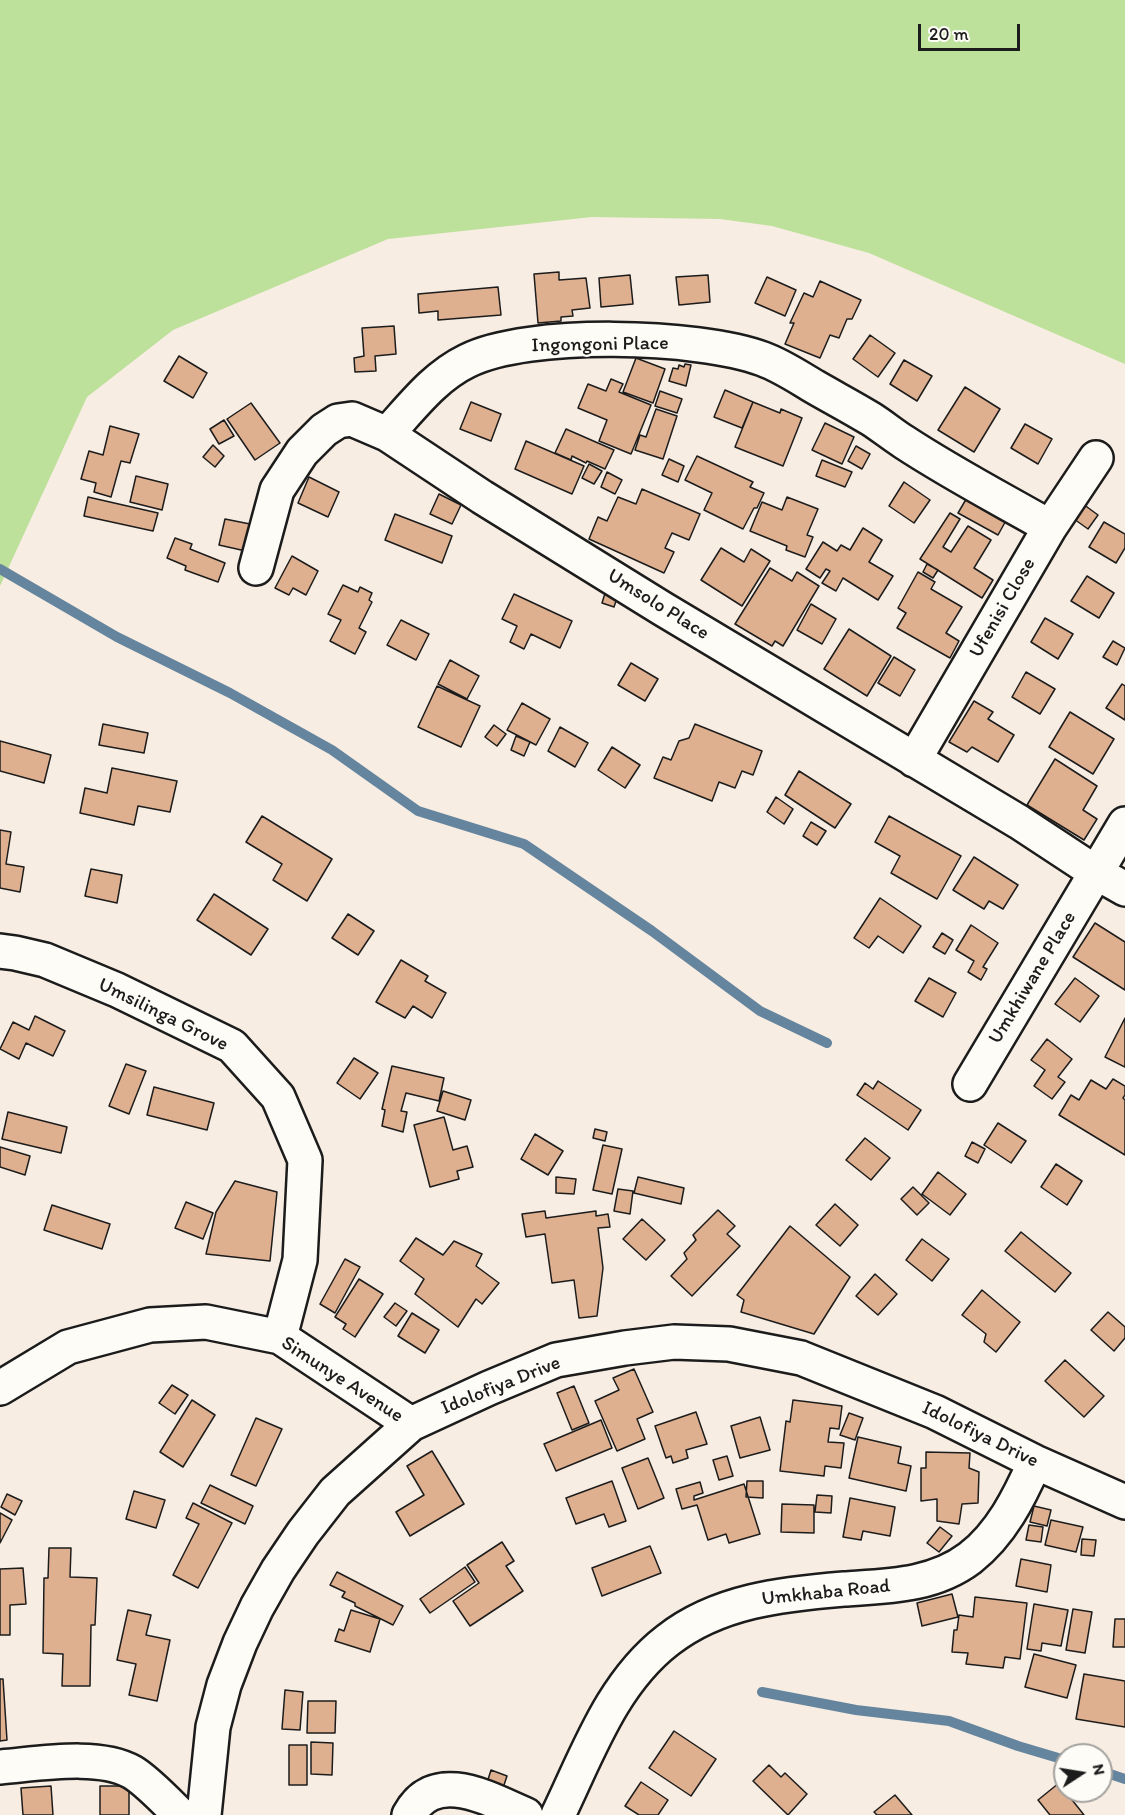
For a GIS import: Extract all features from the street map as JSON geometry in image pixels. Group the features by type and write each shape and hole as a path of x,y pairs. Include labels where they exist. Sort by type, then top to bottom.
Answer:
{"street":[{"name":"Ingongoni Place","path":"387,434 438,379 467,361 498,349 542,343 634,340 731,350 763,359 791,372 871,419 904,442 1050,527"},
{"name":"Umsolo Place","path":"256,568 277,490 302,452 324,430 338,421 352,419 387,434 482,497 1019,822 1125,889"},
{"name":"Ufenisi Close","path":"915,760 1050,527 1096,458"},
{"name":"Umkhiwane Place","path":"970,1084 1125,824"},
{"name":"Umsilinga Grove","path":"0,951 45,960 117,990 232,1046 278,1097 304,1160 300,1260 280,1337"},
{"name":"Simunye Avenue","path":"0,1388 69,1347 150,1325 206,1322 280,1337 411,1424"},
{"name":"Idolofiya Drive","path":"204,1815 213,1727 224,1685 240,1643 257,1607 284,1561 334,1492 411,1424 556,1360 674,1342 729,1344 801,1358 935,1412 1035,1462 1125,1502"},
{"name":"Umkhaba Road","path":"558,1815 596,1734 616,1698 634,1673 668,1640 705,1616 743,1603 804,1592 909,1584 948,1572 970,1558 996,1533 1020,1497 1035,1462"},
{"path":"0,1767 84,1761 120,1766 135,1773 180,1815"},
{"path":"409,1815 415,1804 428,1793 445,1789 461,1790 487,1798 526,1815"}],"green space":[{"path":"0,0 1125,0 1125,364 869,253 772,226 720,219 592,217 388,239 173,330 87,397 0,586"}],"building":[{"path":"559,272 559,280 586,278 590,308 572,310 573,316 561,317 561,321 538,323 534,274"},
{"path":"630,275 633,304 601,307 599,278"},
{"path":"708,275 710,302 679,305 676,277"},
{"path":"767,277 796,290 785,316 755,303"},
{"path":"820,281 861,300 852,319 847,319 839,338 830,335 820,358 785,344 794,323 790,323 804,293 813,297"},
{"path":"498,287 501,315 438,320 438,311 419,313 418,294"},
{"path":"394,326 396,354 375,356 376,371 355,372 354,358 364,356 362,328"},
{"path":"870,335 895,353 878,377 853,359"},
{"path":"179,356 207,373 193,398 164,381"},
{"path":"636,358 665,369 653,403 623,392"},
{"path":"904,360 932,376 917,401 890,384"},
{"path":"685,364 691,365 686,386 669,381 673,368 678,369 679,365 684,367"},
{"path":"611,379 623,384 619,392 651,405 631,454 599,441 607,420 578,408 588,384 606,391"},
{"path":"965,387 1000,409 974,452 938,430"},
{"path":"725,390 753,402 742,428 714,417"},
{"path":"660,391 682,399 677,413 655,406"},
{"path":"471,402 501,414 491,441 460,429"},
{"path":"753,402 780,413 781,409 802,418 783,466 735,447"},
{"path":"251,403 280,443 255,460 227,419"},
{"path":"656,409 677,416 663,459 635,450 640,435 646,437"},
{"path":"224,420 234,436 219,444 210,429"},
{"path":"825,423 854,437 842,464 812,450"},
{"path":"1025,424 1052,439 1038,464 1011,448"},
{"path":"110,426 139,434 130,463 121,461 111,497 94,492 96,483 81,479 89,451 103,455"},
{"path":"566,429 614,450 605,469 572,456 571,460 555,453"},
{"path":"526,441 584,466 572,494 515,469"},
{"path":"213,445 224,456 215,467 203,457"},
{"path":"856,446 870,454 862,469 848,461"},
{"path":"697,456 753,482 750,487 764,493 743,529 704,510 712,493 685,480"},
{"path":"669,459 684,466 678,482 662,475"},
{"path":"822,460 852,472 845,487 816,476"},
{"path":"589,464 602,471 594,484 582,478"},
{"path":"607,472 622,480 615,494 601,487"},
{"path":"136,476 168,484 162,510 130,502"},
{"path":"309,477 339,492 328,517 298,503"},
{"path":"904,482 930,500 914,523 889,506"},
{"path":"642,489 700,514 689,540 672,533 665,548 674,552 664,573 589,539 598,517 607,521 618,497 636,504"},
{"path":"439,494 461,505 452,524 430,514"},
{"path":"968,496 1008,517 998,535 958,513"},
{"path":"88,497 158,513 153,531 84,516"},
{"path":"787,497 818,509 807,535 813,537 805,557 786,550 787,546 750,531 762,502 782,510"},
{"path":"1083,504 1098,515 1088,529 1074,519"},
{"path":"950,513 960,519 943,547 951,552 968,526 991,540 974,568 993,580 982,598 920,559"},
{"path":"395,514 452,536 442,563 385,540"},
{"path":"225,519 255,525 250,552 219,545"},
{"path":"1104,522 1125,534 1125,548 1116,563 1089,547"},
{"path":"863,528 882,540 869,562 893,576 878,600 843,578 836,591 822,583 830,571 826,569 820,578 806,569 823,542 837,551 841,545 850,550"},
{"path":"175,538 192,544 190,549 225,563 218,582 185,570 186,566 167,558"},
{"path":"721,548 744,562 751,549 770,561 742,606 701,580"},
{"path":"292,556 318,571 306,595 293,588 289,595 275,588"},
{"path":"927,564 938,570 933,578 923,572"},
{"path":"770,568 792,581 797,572 819,586 783,646 775,641 772,646 735,624"},
{"path":"918,572 935,582 931,589 962,607 946,633 959,641 950,658 897,628 906,613 898,608"},
{"path":"1087,576 1114,593 1099,618 1071,601"},
{"path":"343,585 358,592 360,587 372,593 369,600 372,602 359,628 366,632 355,654 330,641 341,620 328,614"},
{"path":"606,590 618,595 614,607 602,603"},
{"path":"514,594 572,621 560,648 531,634 524,649 510,642 517,626 502,619"},
{"path":"811,604 836,619 822,644 797,630"},
{"path":"1045,618 1073,634 1058,659 1031,642"},
{"path":"401,620 429,634 416,660 387,645"},
{"path":"849,629 891,656 867,696 824,669"},
{"path":"1113,641 1125,648 1117,665 1103,657"},
{"path":"894,657 915,670 900,696 878,683"},
{"path":"450,660 479,676 467,699 438,684"},
{"path":"631,663 658,679 645,701 618,685"},
{"path":"1026,672 1055,689 1040,714 1012,697"},
{"path":"1122,684 1125,686 1125,720 1106,708"},
{"path":"437,686 480,706 461,747 418,727"},
{"path":"974,701 993,712 988,719 1014,735 998,762 972,747 967,752 949,742"},
{"path":"522,703 550,719 536,745 507,730"},
{"path":"1070,712 1114,739 1093,774 1049,747"},
{"path":"103,724 148,733 144,753 99,745"},
{"path":"695,724 762,751 753,775 742,771 735,788 719,782 712,801 654,778 663,757 671,760 679,741 689,738"},
{"path":"494,725 506,734 497,746 485,737"},
{"path":"560,727 588,743 575,767 548,751"},
{"path":"516,736 530,742 524,756 511,750"},
{"path":"0,741 51,755 44,783 0,771"},
{"path":"612,747 640,765 625,788 598,770"},
{"path":"1055,759 1097,786 1083,810 1097,819 1084,840 1027,805"},
{"path":"112,768 177,781 170,812 138,806 134,825 80,813 85,788 107,793"},
{"path":"799,771 851,804 835,828 785,795"},
{"path":"776,797 793,809 784,824 767,812"},
{"path":"262,816 332,859 307,901 273,880 282,864 246,842"},
{"path":"889,816 961,856 937,899 891,873 900,856 875,842"},
{"path":"811,822 826,831 817,845 803,836"},
{"path":"0,830 11,832 6,864 24,867 20,892 0,888"},
{"path":"974,857 1018,885 1003,909 989,901 984,909 953,890"},
{"path":"91,869 122,875 117,903 85,896"},
{"path":"214,894 268,929 251,955 197,920"},
{"path":"880,898 921,926 903,953 878,936 869,948 854,938"},
{"path":"348,914 374,931 358,955 332,938"},
{"path":"1095,923 1125,942 1125,990 1073,957"},
{"path":"971,925 998,943 983,967 987,969 981,980 968,972 974,961 956,950"},
{"path":"942,933 953,940 945,954 933,947"},
{"path":"401,960 428,976 425,981 446,993 432,1018 413,1006 405,1018 376,1002"},
{"path":"929,978 956,993 943,1017 915,1001"},
{"path":"1075,978 1099,996 1080,1022 1055,1004"},
{"path":"35,1016 65,1031 53,1056 26,1043 19,1059 0,1049 13,1022 29,1030"},
{"path":"1125,1018 1125,1067 1105,1057"},
{"path":"1047,1039 1072,1059 1058,1077 1065,1082 1052,1099 1034,1086 1045,1070 1031,1060"},
{"path":"354,1058 378,1073 360,1099 337,1083"},
{"path":"126,1064 146,1071 129,1114 109,1106"},
{"path":"392,1066 444,1078 439,1101 406,1093 401,1111 407,1112 403,1132 382,1126 385,1110 382,1109"},
{"path":"1113,1079 1125,1086 1123,1098 1125,1100 1125,1155 1059,1115 1071,1095 1079,1100 1091,1080 1106,1089"},
{"path":"878,1081 921,1110 908,1130 857,1095 865,1083 873,1089"},
{"path":"154,1087 214,1103 207,1130 147,1115"},
{"path":"443,1091 471,1100 465,1120 437,1111"},
{"path":"8,1112 67,1127 61,1153 2,1139"},
{"path":"444,1117 453,1150 467,1146 473,1167 457,1171 459,1179 430,1187 414,1125"},
{"path":"998,1123 1026,1141 1011,1163 984,1145"},
{"path":"595,1129 607,1132 605,1141 593,1138"},
{"path":"535,1134 563,1151 548,1175 521,1159"},
{"path":"865,1138 890,1158 871,1180 846,1160"},
{"path":"972,1142 985,1149 978,1163 965,1156"},
{"path":"603,1145 622,1149 612,1194 593,1190"},
{"path":"0,1147 30,1156 25,1175 0,1167"},
{"path":"1056,1164 1082,1181 1067,1205 1041,1187"},
{"path":"938,1172 966,1194 950,1215 922,1194"},
{"path":"556,1177 576,1179 574,1194 556,1193"},
{"path":"638,1177 684,1188 681,1204 634,1193"},
{"path":"235,1181 277,1192 270,1261 206,1254 216,1212"},
{"path":"913,1187 929,1203 917,1215 901,1199"},
{"path":"618,1189 633,1191 630,1214 614,1211"},
{"path":"186,1202 213,1213 203,1239 175,1228"},
{"path":"835,1204 858,1225 840,1246 816,1225"},
{"path":"52,1205 110,1224 102,1249 44,1230"},
{"path":"718,1210 735,1226 727,1234 740,1246 692,1296 671,1276 687,1259 684,1253 696,1240 693,1235"},
{"path":"545,1211 546,1218 596,1211 596,1216 608,1214 610,1227 598,1228 603,1268 597,1316 579,1318 574,1280 552,1283 545,1234 526,1237 522,1214"},
{"path":"642,1219 665,1240 646,1260 623,1239"},
{"path":"790,1226 850,1277 814,1334 741,1312 744,1300 737,1295"},
{"path":"1021,1232 1071,1273 1055,1292 1005,1251"},
{"path":"416,1238 443,1255 454,1241 482,1254 476,1266 499,1283 482,1304 476,1299 458,1327 415,1294 424,1279 400,1261"},
{"path":"922,1239 949,1259 932,1281 906,1260"},
{"path":"345,1259 360,1267 335,1313 320,1304"},
{"path":"875,1274 897,1294 878,1315 856,1296"},
{"path":"359,1279 383,1294 355,1337 343,1329 346,1324 335,1317"},
{"path":"982,1290 1020,1322 996,1352 984,1342 986,1334 962,1315"},
{"path":"395,1303 407,1311 396,1326 384,1317"},
{"path":"1108,1312 1125,1327 1125,1338 1114,1351 1091,1330"},
{"path":"412,1313 439,1330 425,1353 398,1336"},
{"path":"1065,1360 1104,1396 1084,1417 1045,1381"},
{"path":"634,1369 653,1412 637,1419 645,1439 617,1451 595,1401 619,1390 613,1378"},
{"path":"172,1385 188,1395 175,1414 159,1403"},
{"path":"574,1386 589,1423 572,1430 557,1393"},
{"path":"192,1400 215,1415 183,1467 160,1452"},
{"path":"793,1400 842,1406 839,1429 830,1428 828,1442 844,1443 841,1468 825,1466 824,1476 780,1471 786,1421 790,1422"},
{"path":"696,1412 707,1444 686,1450 688,1458 673,1463 671,1456 666,1458 655,1426"},
{"path":"849,1413 863,1418 855,1440 840,1435"},
{"path":"760,1417 770,1450 740,1458 731,1426"},
{"path":"256,1418 282,1429 256,1486 231,1475"},
{"path":"601,1420 612,1448 556,1471 544,1444"},
{"path":"858,1437 901,1447 898,1463 911,1466 906,1491 849,1478"},
{"path":"432,1451 464,1504 410,1536 396,1512 424,1495 407,1466"},
{"path":"926,1452 970,1453 969,1468 979,1472 978,1503 962,1504 959,1524 937,1521 937,1499 921,1501 921,1468 926,1468"},
{"path":"727,1456 733,1476 719,1480 713,1460"},
{"path":"648,1458 664,1498 638,1509 622,1468"},
{"path":"612,1481 626,1521 609,1527 604,1514 576,1524 566,1498"},
{"path":"747,1481 763,1481 763,1498 746,1497"},
{"path":"700,1482 703,1493 694,1496 694,1500 744,1484 760,1534 729,1543 726,1534 708,1540 697,1505 682,1509 676,1489"},
{"path":"210,1485 253,1506 245,1524 201,1503"},
{"path":"134,1491 165,1500 156,1528 126,1519"},
{"path":"7,1494 22,1501 15,1515 1,1507"},
{"path":"817,1495 832,1496 831,1513 815,1512"},
{"path":"850,1498 895,1507 890,1536 863,1531 861,1540 843,1537"},
{"path":"193,1503 232,1523 198,1588 173,1575 199,1524 186,1518"},
{"path":"782,1504 814,1505 814,1533 781,1532"},
{"path":"1034,1506 1051,1510 1047,1526 1030,1522"},
{"path":"0,1513 12,1520 0,1543"},
{"path":"1051,1520 1083,1527 1076,1552 1045,1545"},
{"path":"1029,1525 1043,1527 1041,1542 1026,1540"},
{"path":"940,1527 952,1536 939,1552 927,1543"},
{"path":"1082,1539 1096,1540 1094,1556 1081,1555"},
{"path":"502,1542 514,1561 506,1566 523,1591 470,1626 453,1601 479,1583 467,1565"},
{"path":"650,1546 661,1573 602,1596 592,1568"},
{"path":"49,1548 71,1548 70,1577 97,1578 95,1625 91,1625 90,1686 62,1686 63,1654 43,1653 44,1578 48,1578"},
{"path":"1021,1559 1051,1565 1047,1592 1016,1586"},
{"path":"465,1567 475,1582 430,1613 420,1599"},
{"path":"23,1568 26,1604 10,1605 10,1635 0,1635 0,1569"},
{"path":"337,1572 403,1606 393,1625 342,1597 345,1592 330,1585"},
{"path":"952,1594 958,1617 922,1626 917,1603"},
{"path":"975,1597 1027,1603 1020,1659 1005,1657 1003,1668 966,1664 968,1653 952,1652 954,1630 957,1630 959,1615 973,1617"},
{"path":"1034,1604 1068,1610 1061,1646 1042,1643 1041,1651 1027,1649"},
{"path":"1073,1609 1092,1612 1085,1653 1066,1650"},
{"path":"128,1610 151,1615 146,1635 170,1640 157,1701 129,1695 136,1664 117,1660"},
{"path":"351,1610 380,1619 370,1652 335,1641 339,1629 344,1631"},
{"path":"1115,1619 1125,1619 1125,1647 1113,1647"},
{"path":"1034,1654 1076,1665 1067,1698 1025,1687"},
{"path":"1084,1674 1125,1681 1125,1727 1076,1719"},
{"path":"0,1679 3,1679 7,1740 0,1741"},
{"path":"285,1690 303,1692 300,1730 282,1729"},
{"path":"308,1701 336,1701 335,1733 307,1733"},
{"path":"674,1731 716,1759 691,1796 649,1768"},
{"path":"311,1742 333,1743 332,1775 311,1774"},
{"path":"289,1745 307,1745 307,1785 289,1785"},
{"path":"769,1765 781,1777 785,1773 807,1794 788,1815 753,1781"},
{"path":"491,1770 507,1776 502,1791 486,1786"},
{"path":"641,1782 668,1800 658,1815 639,1815 625,1806"},
{"path":"51,1786 53,1815 23,1815 21,1788"},
{"path":"100,1786 129,1786 129,1815 100,1815"},
{"path":"1053,1788 1053,1803 1075,1803 1084,1815 1050,1815 1038,1800"},
{"path":"895,1795 912,1815 877,1815 874,1812"}],"waterway":[{"path":"0,569 117,637 230,693 332,750 418,811 524,844 652,931 760,1011 827,1043"},
{"path":"762,1692 856,1710 949,1721 1053,1756"},
{"path":"1113,1775 1125,1779"}]}
